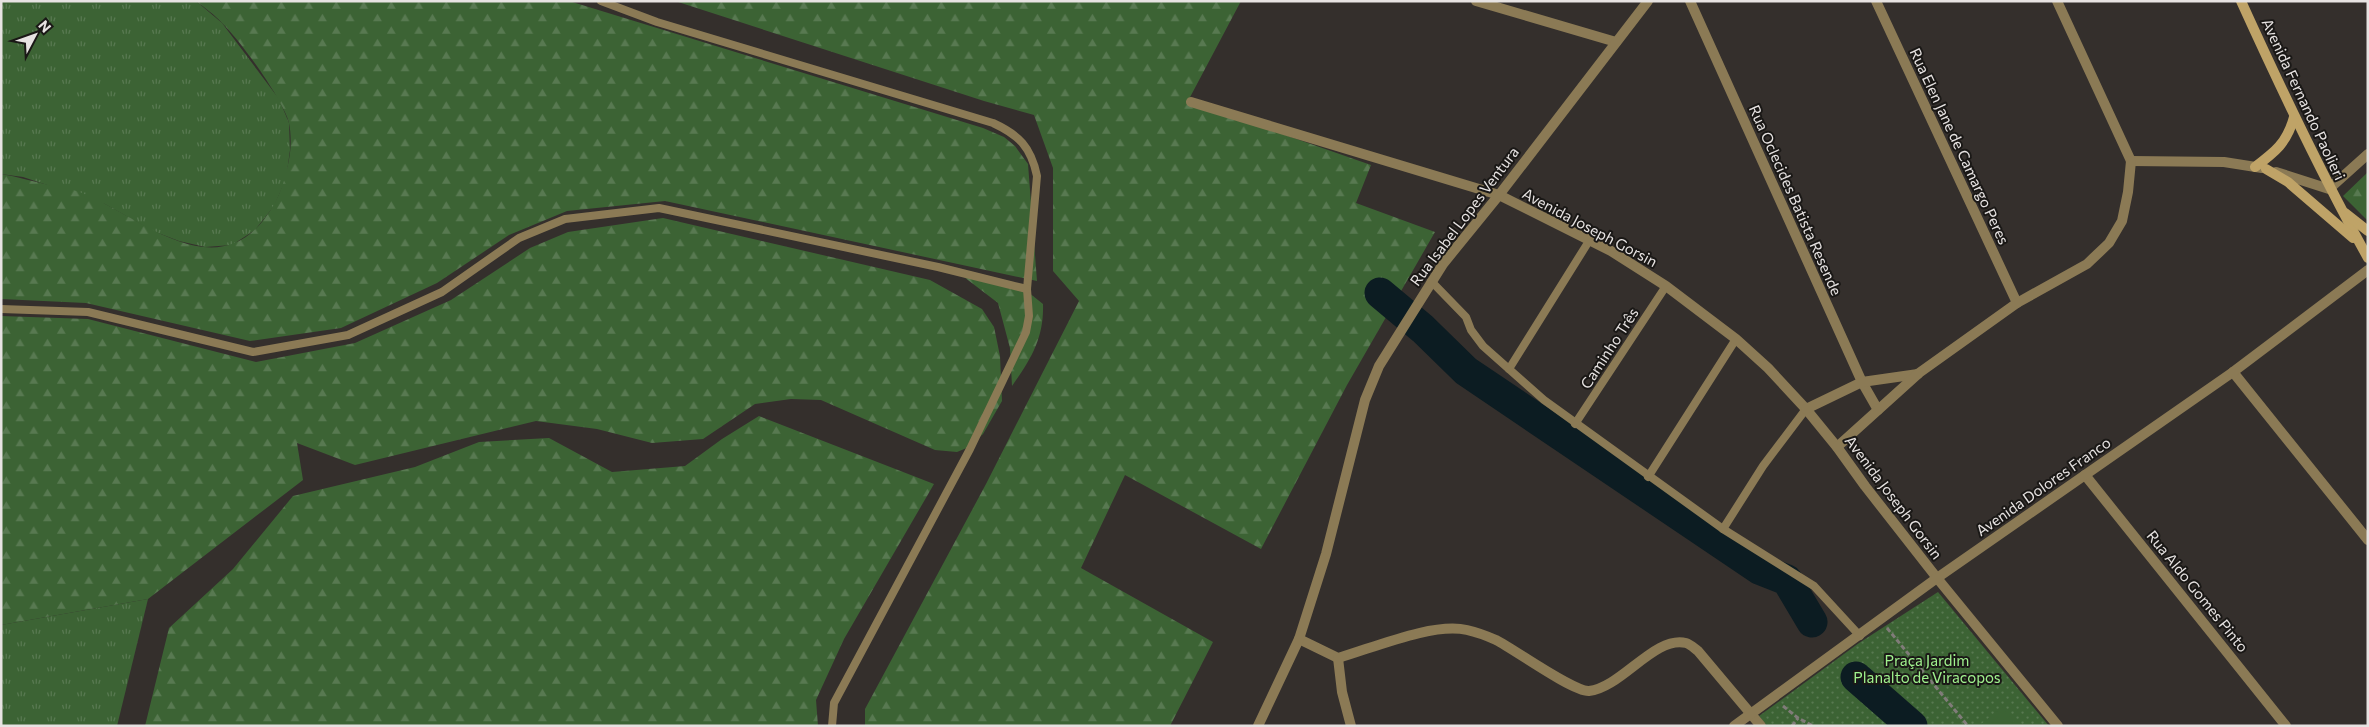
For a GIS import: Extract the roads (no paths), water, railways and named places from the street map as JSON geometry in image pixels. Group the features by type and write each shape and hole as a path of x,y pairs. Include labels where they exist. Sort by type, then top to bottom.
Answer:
{"main road":[{"name":"Avenida Fernando Paolieri","path":"2241,1 2329,189 2368,258"},
{"path":"2255,167 2279,147 2290,134 2294,117"},
{"path":"2266,169 2288,182 2361,246"},
{"name":"Avenida Fernando Paolieri","path":"2341,209 2368,231"}],"street":[{"path":"1476,1 1616,42"},
{"name":"Rua Isabel Lopes Ventura","path":"1258,726 1299,639 1326,554 1365,400 1378,366 1431,281 1648,1"},
{"name":"Rua Oclecides Batista Resende","path":"1690,1 1862,382 1878,410"},
{"name":"Rua Elen Jane de Camargo Peres","path":"1876,1 2017,303"},
{"path":"1837,447 1918,374 2017,303 2087,264 2109,243 2122,221 2128,192 2131,161 2057,1"},
{"name":"Avenida Joseph Gorsin","path":"1191,102 1499,195 1636,266 1666,286 1736,339 1768,368 1806,409 1938,578 2058,726"},
{"path":"2131,161 2224,162 2266,169 2329,189 2368,154"},
{"name":"Avenida Dolores Franco","path":"1734,726 1938,578 2233,372 2368,270"},
{"path":"2233,372 2368,540"},
{"path":"1806,409 1862,382 1918,374"},
{"name":"Rua Aldo Gomes Pinto","path":"2086,475 2286,726"},
{"path":"1299,639 1338,658 1438,628 1466,630 1495,639 1567,683 1587,691 1608,686 1649,656 1676,642 1687,643 1698,651 1760,726"},
{"path":"1338,658 1342,692 1351,726"}],"lane":[{"path":"601,1 657,22 993,123 1011,132 1033,157 1037,176 1027,289 1029,316 1026,332 970,449 834,703 832,726"},
{"path":"1,309 88,312 253,352 348,335 442,292 519,238 565,219 659,208 938,267 1027,289"},
{"path":"1509,369 1589,241"},
{"path":"1431,281 1466,317 1483,346 1575,424 1723,529 1814,586 1860,636"},
{"name":"Caminho Três","path":"1575,424 1666,286"},
{"path":"1648,476 1736,339"},
{"path":"1723,529 1764,466 1806,409"}],"waterway":[{"path":"1380,293 1423,329 1466,371 1759,569 1787,580 1812,622"},
{"path":"1856,677 1912,726"}],"park label":[{"name":"Praça Jardim Planalto de Viracopos","path":"1927,668"}]}
